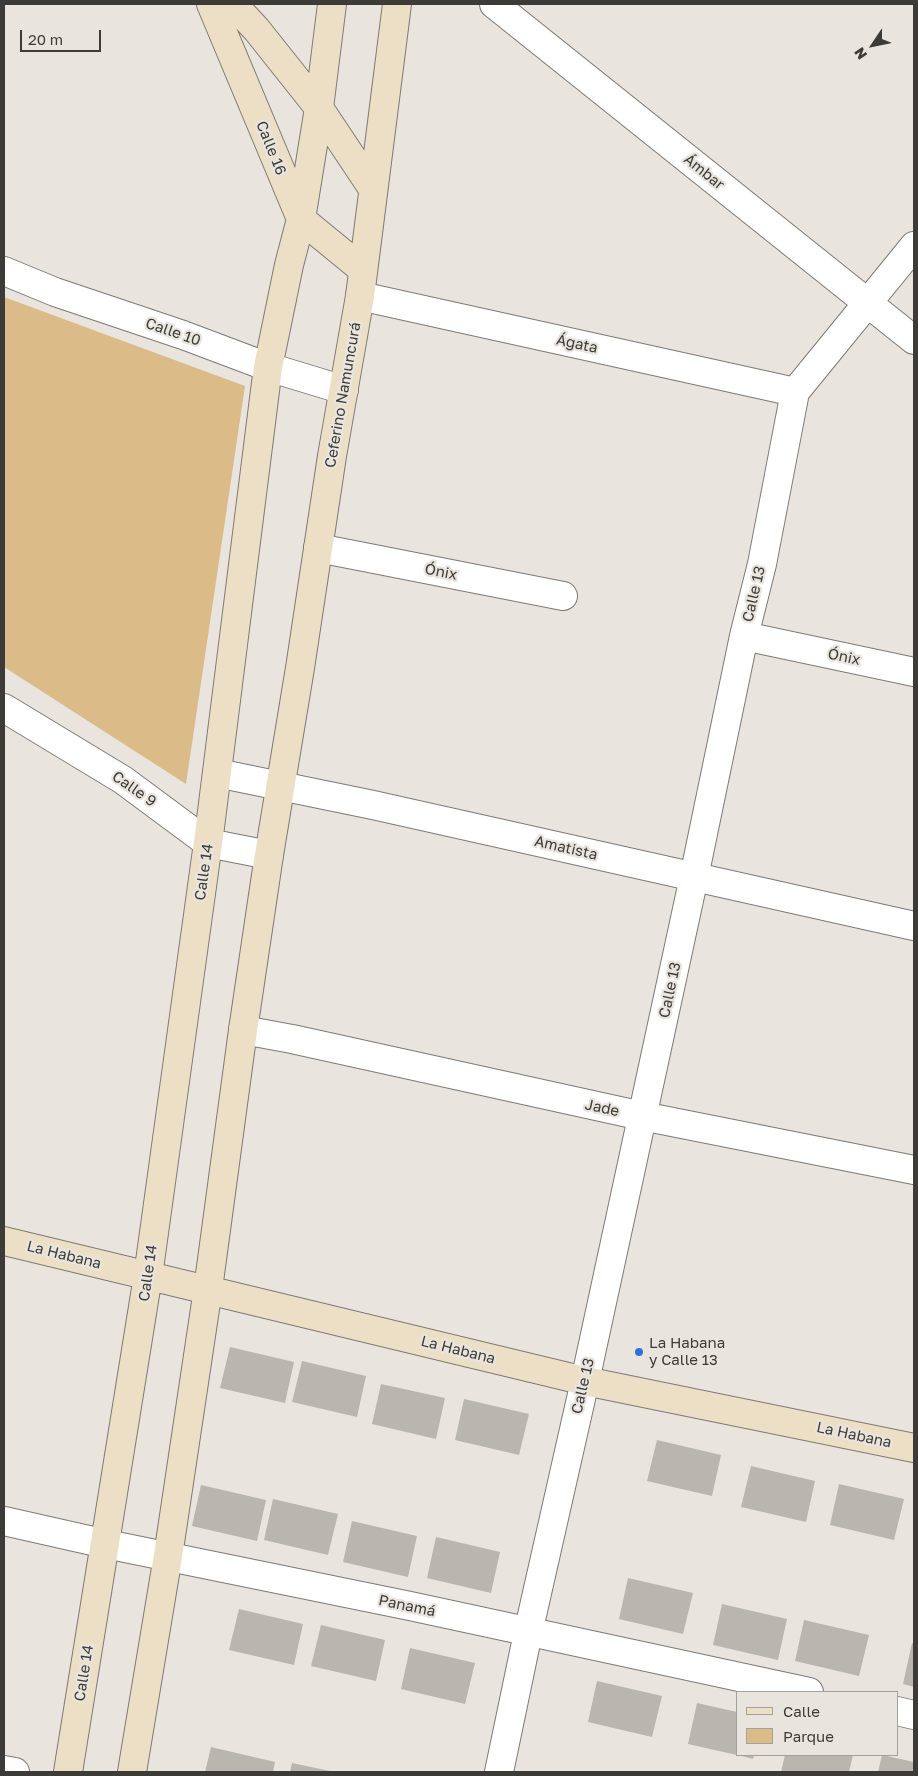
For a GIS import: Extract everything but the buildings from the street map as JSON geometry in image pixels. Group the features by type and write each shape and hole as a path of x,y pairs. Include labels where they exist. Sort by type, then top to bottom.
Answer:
{"street":[{"name":"Calle 16","path":"212,4 301,219 362,269"},
{"path":"233,4 257,30 319,108 373,189"},
{"path":"217,773 268,367 289,265 301,219 319,108 332,4"},
{"name":"Ceferino Namuncurá","path":"280,786 360,296 397,4"},
{"name":"Ámbar","path":"494,4 914,340"},
{"name":"Calle 13","path":"499,1772 694,877 744,636 762,564 795,392 914,246"},
{"name":"Calle 10","path":"4,271 55,292 268,367 344,390"},
{"name":"Ágata","path":"360,296 795,392"},
{"name":"Ónix","path":"318,548 563,596"},
{"name":"Ónix","path":"744,636 914,672"},
{"name":"Calle 9","path":"4,708 123,780 208,843 269,855"},
{"name":"Amatista","path":"217,773 914,926"},
{"name":"Calle 14","path":"68,1772 148,1276 217,773"},
{"path":"132,1772 168,1556 280,786"},
{"name":"Jade","path":"243,1030 292,1039 642,1116 914,1170"},
{"name":"La Habana","path":"4,1241 585,1381 914,1448"},
{"name":"Panamá","path":"4,1522 410,1606 804,1691"},
{"path":"898,1711 914,1714"},
{"path":"4,1770 15,1772"}],"green space":[{"path":"4,297 245,386 186,784 4,667"}],"place":[{"name":"La Habana y Calle 13","path":"639,1352"}]}
